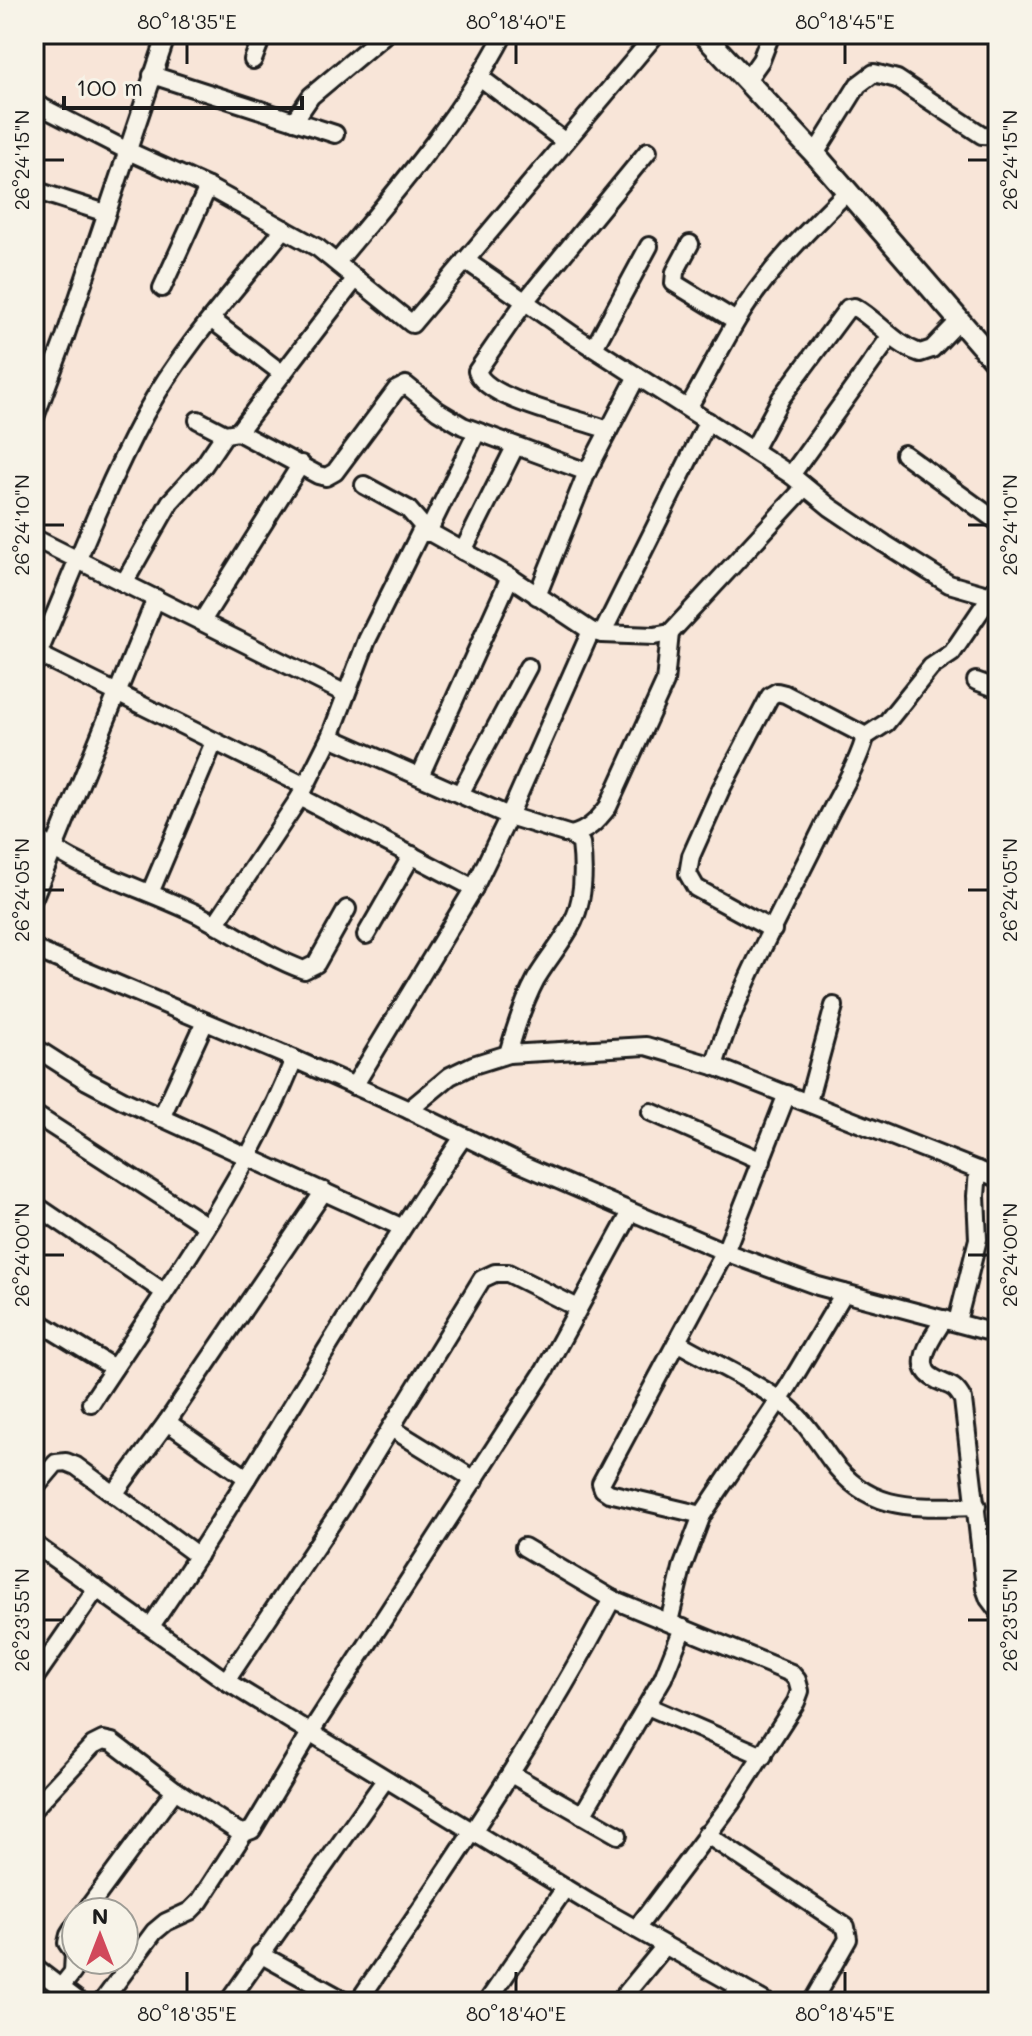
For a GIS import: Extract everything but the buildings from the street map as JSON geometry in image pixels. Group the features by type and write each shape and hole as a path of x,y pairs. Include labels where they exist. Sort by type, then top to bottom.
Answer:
{"street":[{"path":"34,420 167,34"},
{"path":"253,60 263,34"},
{"path":"294,121 311,96 385,34"},
{"path":"337,262 425,154 481,78 504,34"},
{"path":"34,103 208,187 284,229 337,262 412,324 656,34"},
{"path":"703,34 815,154 959,321 994,354"},
{"path":"746,81 761,60 771,34"},
{"path":"815,154 858,85 874,73 897,79 982,135 998,136"},
{"path":"152,75 335,134"},
{"path":"481,78 564,141"},
{"path":"608,430 524,404 478,377 479,367 526,300 648,151"},
{"path":"162,288 208,187"},
{"path":"34,190 106,213"},
{"path":"688,408 736,321 795,243 847,192"},
{"path":"284,229 171,373 146,412 76,559 35,657 119,694 214,742 474,888"},
{"path":"690,244 675,272 674,283 736,321"},
{"path":"594,348 649,246"},
{"path":"465,260 594,348 791,475 874,537 949,584 996,593 952,653 931,667 886,723 863,738"},
{"path":"124,583 170,502 283,374 356,278"},
{"path":"753,450 781,398 848,308 854,307 865,313 890,337 915,351 932,349 959,321"},
{"path":"212,320 283,374"},
{"path":"791,475 890,337"},
{"path":"537,596 587,472 637,376"},
{"path":"198,420 301,464 322,477 335,472 402,385 409,387 448,418 477,432 587,472"},
{"path":"354,1086 474,888 596,632 708,421"},
{"path":"428,532 477,432"},
{"path":"463,551 515,447"},
{"path":"904,454 998,522"},
{"path":"202,621 301,464"},
{"path":"364,485 408,509 428,532 510,577 596,632 654,636 670,633 805,487"},
{"path":"216,923 302,791 330,737 367,640 415,541 420,533 428,532"},
{"path":"34,538 346,694"},
{"path":"420,776 510,577"},
{"path":"34,897 156,598"},
{"path":"571,835 589,827 608,807 665,682 670,633"},
{"path":"460,794 528,667"},
{"path":"976,681 998,689"},
{"path":"714,1066 736,1001 773,930 862,748 862,734 785,694 773,693 721,789 688,866 690,881 696,888 773,930"},
{"path":"330,737 509,816 571,835 581,843 583,862 578,909 536,980 508,1054"},
{"path":"150,893 214,742"},
{"path":"34,835 54,851 216,923 304,970 316,964 347,909"},
{"path":"366,935 412,855"},
{"path":"34,949 294,1059 725,1252 818,1286 998,1334"},
{"path":"808,1102 834,1006"},
{"path":"161,1118 205,1022"},
{"path":"409,1110 450,1076 508,1054 646,1046 714,1066 998,1178"},
{"path":"34,1047 87,1081 161,1118 401,1227"},
{"path":"91,1403 207,1226 248,1156 294,1059"},
{"path":"702,1515 609,1493 601,1483 725,1252 787,1094"},
{"path":"651,1112 762,1161"},
{"path":"34,1114 207,1226"},
{"path":"151,1626 247,1478 401,1227 463,1137"},
{"path":"978,1170 978,1239 951,1320 928,1345 924,1357 925,1368 932,1377 957,1388 963,1400 985,1588 998,1611"},
{"path":"114,1494 167,1422 324,1191"},
{"path":"34,1204 164,1292"},
{"path":"34,1808 93,1745 103,1740 112,1742 175,1790 237,1831 244,1833 252,1830 310,1733 545,1370 631,1212"},
{"path":"226,1681 341,1509 482,1279 495,1273 508,1273 578,1308"},
{"path":"582,1815 667,1668 676,1625 682,1568 702,1515 779,1400 844,1293"},
{"path":"34,1319 114,1368"},
{"path":"677,1342 779,1400 811,1428 842,1475 857,1489 885,1501 919,1507 977,1506"},
{"path":"167,1422 247,1478"},
{"path":"391,1428 475,1480"},
{"path":"34,1489 56,1463 61,1461 76,1466 198,1556"},
{"path":"34,1544 226,1681 470,1832 766,2002"},
{"path":"524,1547 612,1599 791,1673 797,1680 800,1691 796,1702 763,1756 636,1929"},
{"path":"34,1679 97,1588"},
{"path":"358,2002 511,1774 582,1657 612,1599"},
{"path":"647,1706 763,1756"},
{"path":"511,1774 618,1835"},
{"path":"228,2002 385,1780"},
{"path":"97,1896 175,1790"},
{"path":"102,2002 154,1932 166,1922 190,1911 200,1901 244,1833"},
{"path":"706,1834 846,1927 848,1939 812,2002"},
{"path":"487,2002 565,1888"},
{"path":"619,2002 665,1946"},
{"path":"260,1954 347,2002"},
{"path":"34,1967 80,2002"},
{"path":"61,1987 70,1976"},
{"path":"729,2002 740,1987"}]}
